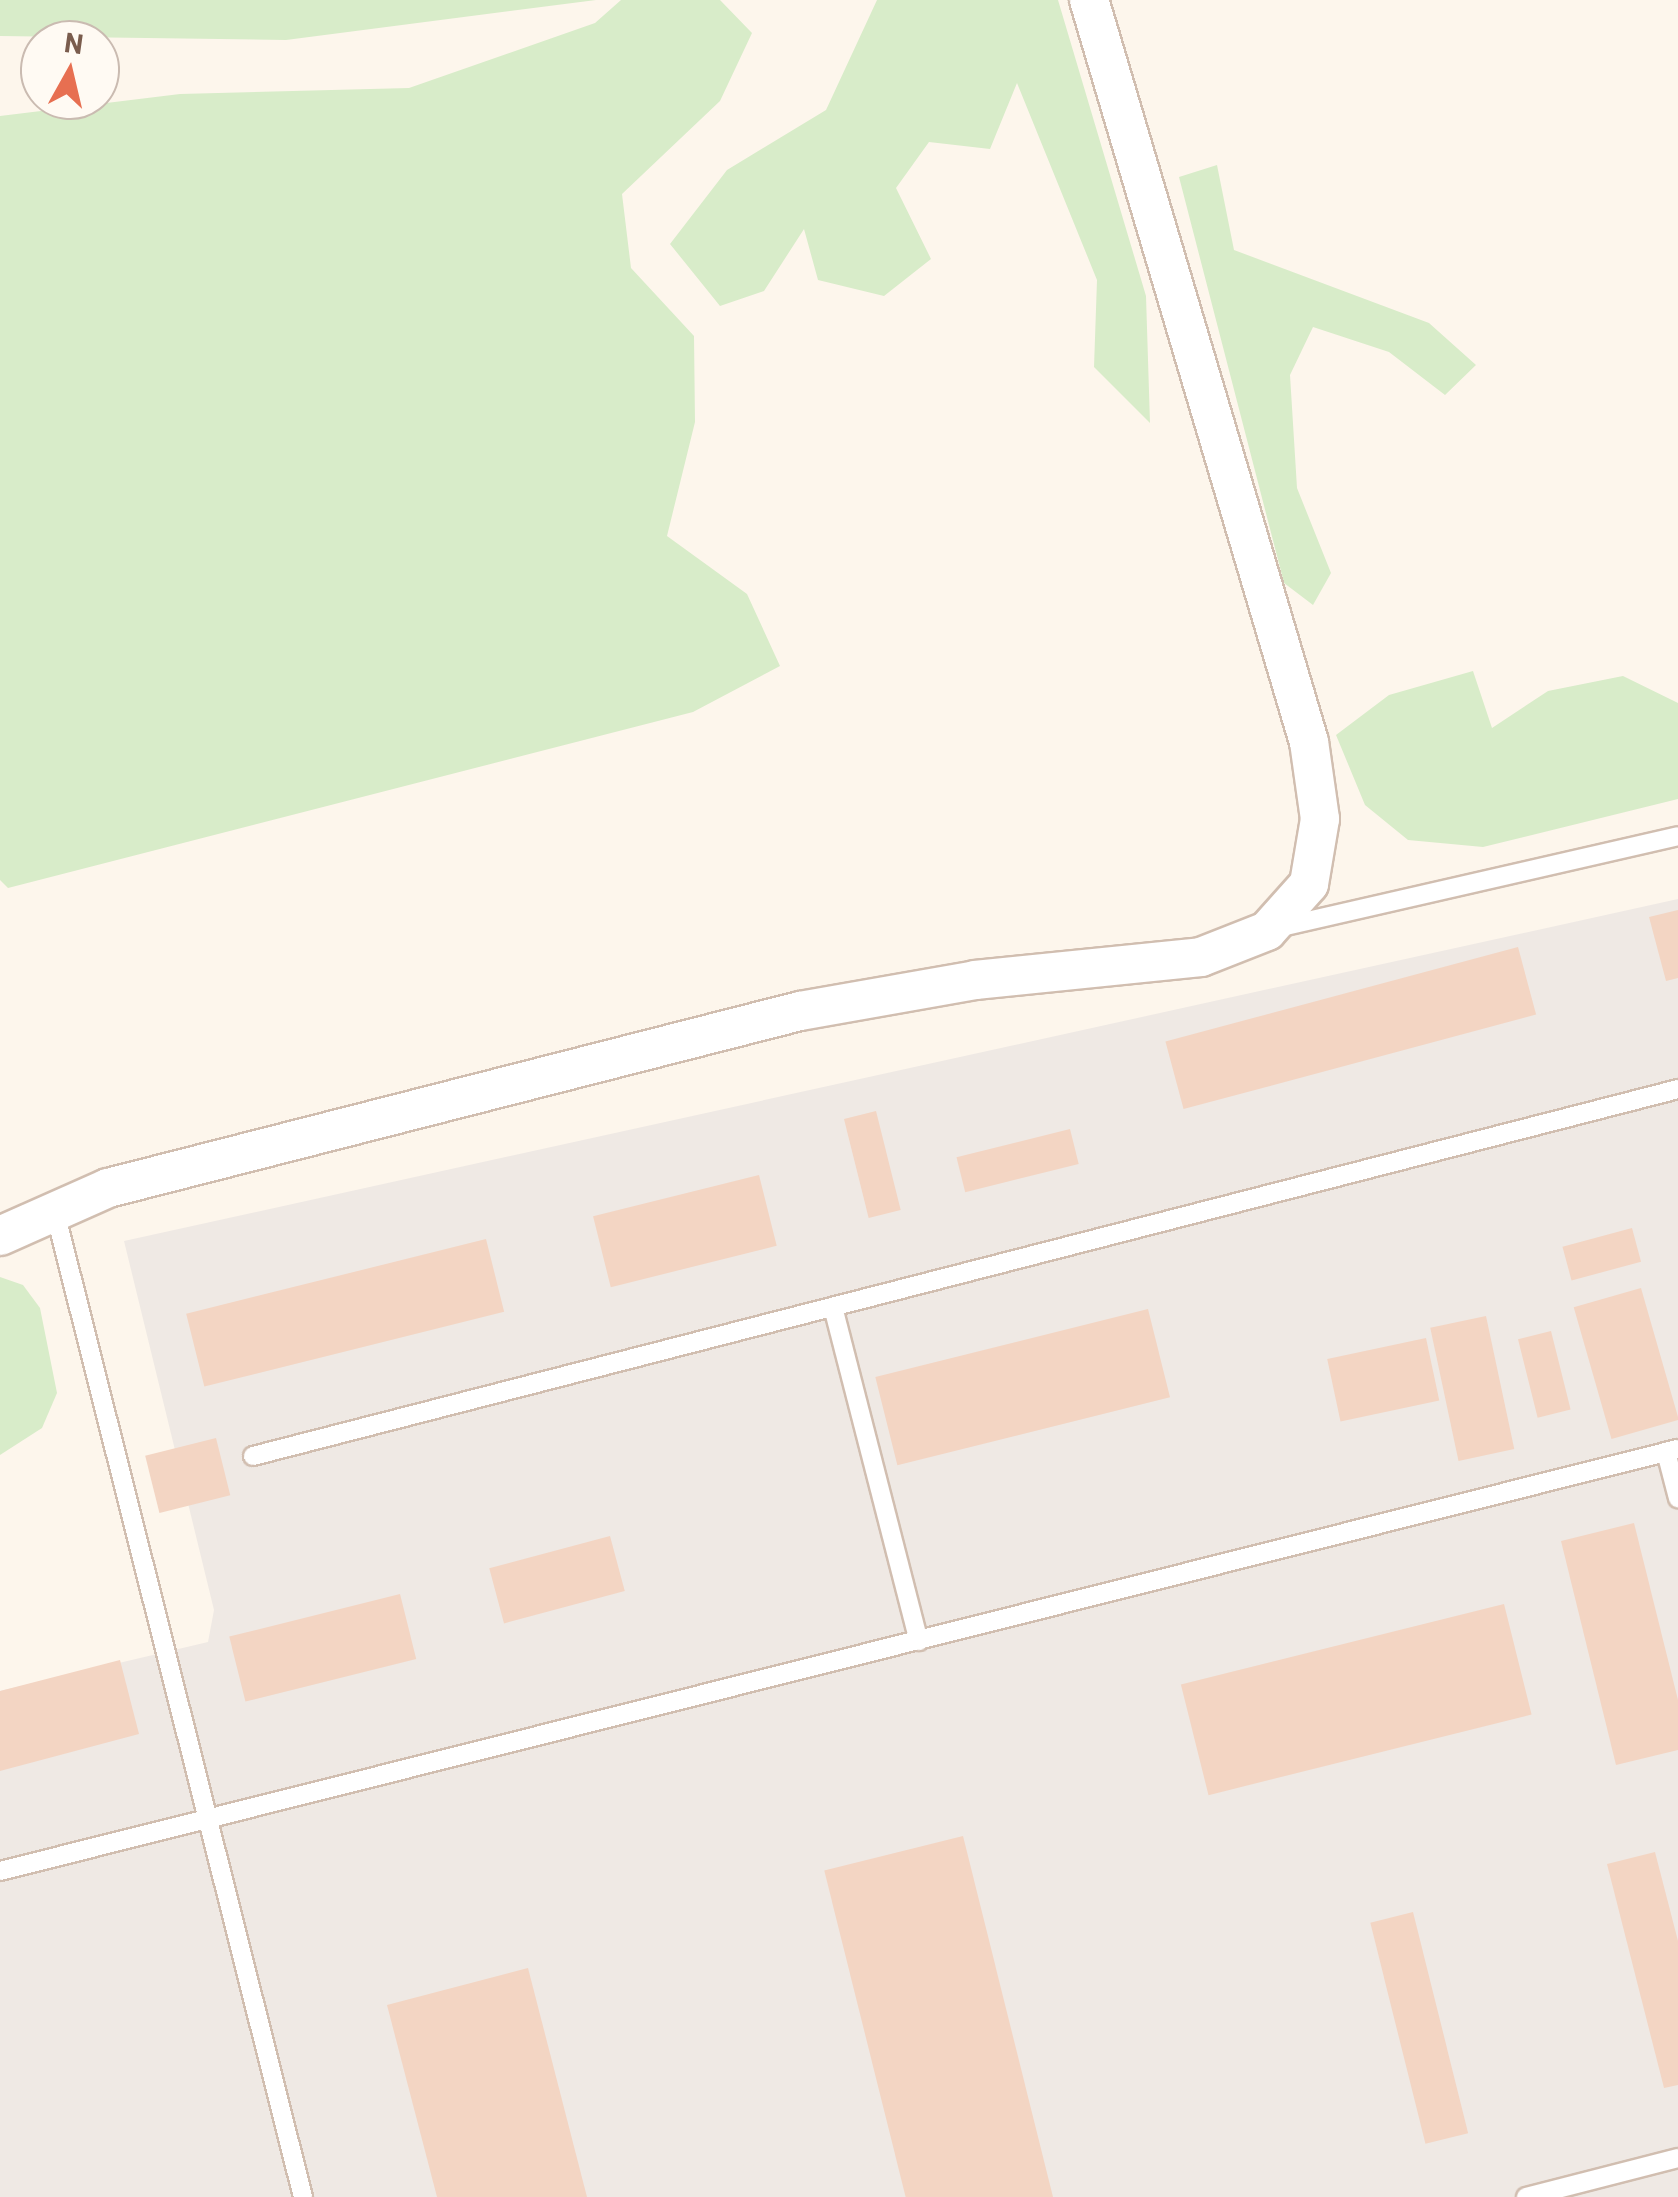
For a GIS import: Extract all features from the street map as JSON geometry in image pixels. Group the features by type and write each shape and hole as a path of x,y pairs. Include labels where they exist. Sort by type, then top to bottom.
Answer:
{"street":[{"path":"0,1236 55,1212 304,1134 800,1011 1200,957 1267,931 1309,884 1320,820 1309,742 1089,0"}],"lane":[{"path":"1267,931 1678,836"},
{"path":"253,1456 1678,1090"},
{"path":"55,1212 205,1821 303,2197"},
{"path":"833,1307 919,1641"},
{"path":"0,1871 1672,1450 1678,1498"},
{"path":"1526,2197 1678,2158"}],"shaded area":[{"path":"1678,899 1678,2197 0,2197 0,1691 208,1642 214,1610 124,1241"}],"green space":[{"path":"0,0 596,0 286,40 120,38 120,20 20,20 20,36 0,36"},
{"path":"621,0 720,0 752,33 720,101 622,194 631,268 694,336 695,422 667,536 747,594 780,666 693,712 8,888 0,880 0,116 20,114 20,120 120,120 120,101 180,94 409,88 595,23"},
{"path":"877,0 1058,0 1146,296 1150,423 1094,367 1097,280 1017,83 990,149 929,142 896,188 931,259 884,296 818,280 804,229 764,291 720,306 670,244 727,170 826,110"},
{"path":"1217,165 1234,250 1429,323 1476,365 1445,395 1389,352 1313,327 1290,375 1297,488 1331,573 1313,605 1284,583 1179,177"},
{"path":"1473,671 1492,728 1548,691 1623,676 1678,703 1678,799 1483,847 1408,840 1365,805 1336,735 1389,695"},
{"path":"0,1277 23,1285 40,1308 57,1393 42,1428 0,1455"}],"building":[{"path":"1678,910 1678,978 1666,981 1649,917"},
{"path":"1518,947 1536,1015 1184,1109 1165,1041"},
{"path":"876,1111 901,1210 869,1218 844,1119"},
{"path":"1070,1129 1079,1164 965,1192 956,1157"},
{"path":"759,1175 777,1246 611,1287 593,1216"},
{"path":"1632,1228 1641,1262 1572,1280 1562,1247"},
{"path":"486,1239 504,1312 204,1387 186,1314"},
{"path":"1641,1288 1678,1420 1611,1439 1574,1307"},
{"path":"1148,1309 1170,1397 897,1465 875,1377"},
{"path":"1486,1316 1514,1449 1459,1461 1430,1328"},
{"path":"1551,1331 1571,1410 1538,1418 1518,1339"},
{"path":"1426,1338 1439,1401 1341,1422 1327,1359"},
{"path":"216,1438 230,1495 159,1513 145,1456"},
{"path":"1634,1523 1678,1700 1678,1750 1616,1765 1561,1541"},
{"path":"610,1536 625,1591 504,1623 489,1568"},
{"path":"400,1594 416,1659 245,1702 229,1637"},
{"path":"1504,1604 1532,1715 1208,1795 1181,1685"},
{"path":"120,1660 139,1734 0,1771 0,1691"},
{"path":"963,1836 1053,2197 906,2197 824,1871"},
{"path":"1655,1852 1678,1941 1678,2085 1664,2088 1607,1864"},
{"path":"1413,1912 1468,2133 1425,2144 1370,1923"},
{"path":"528,1968 587,2197 437,2197 387,2005"}]}
